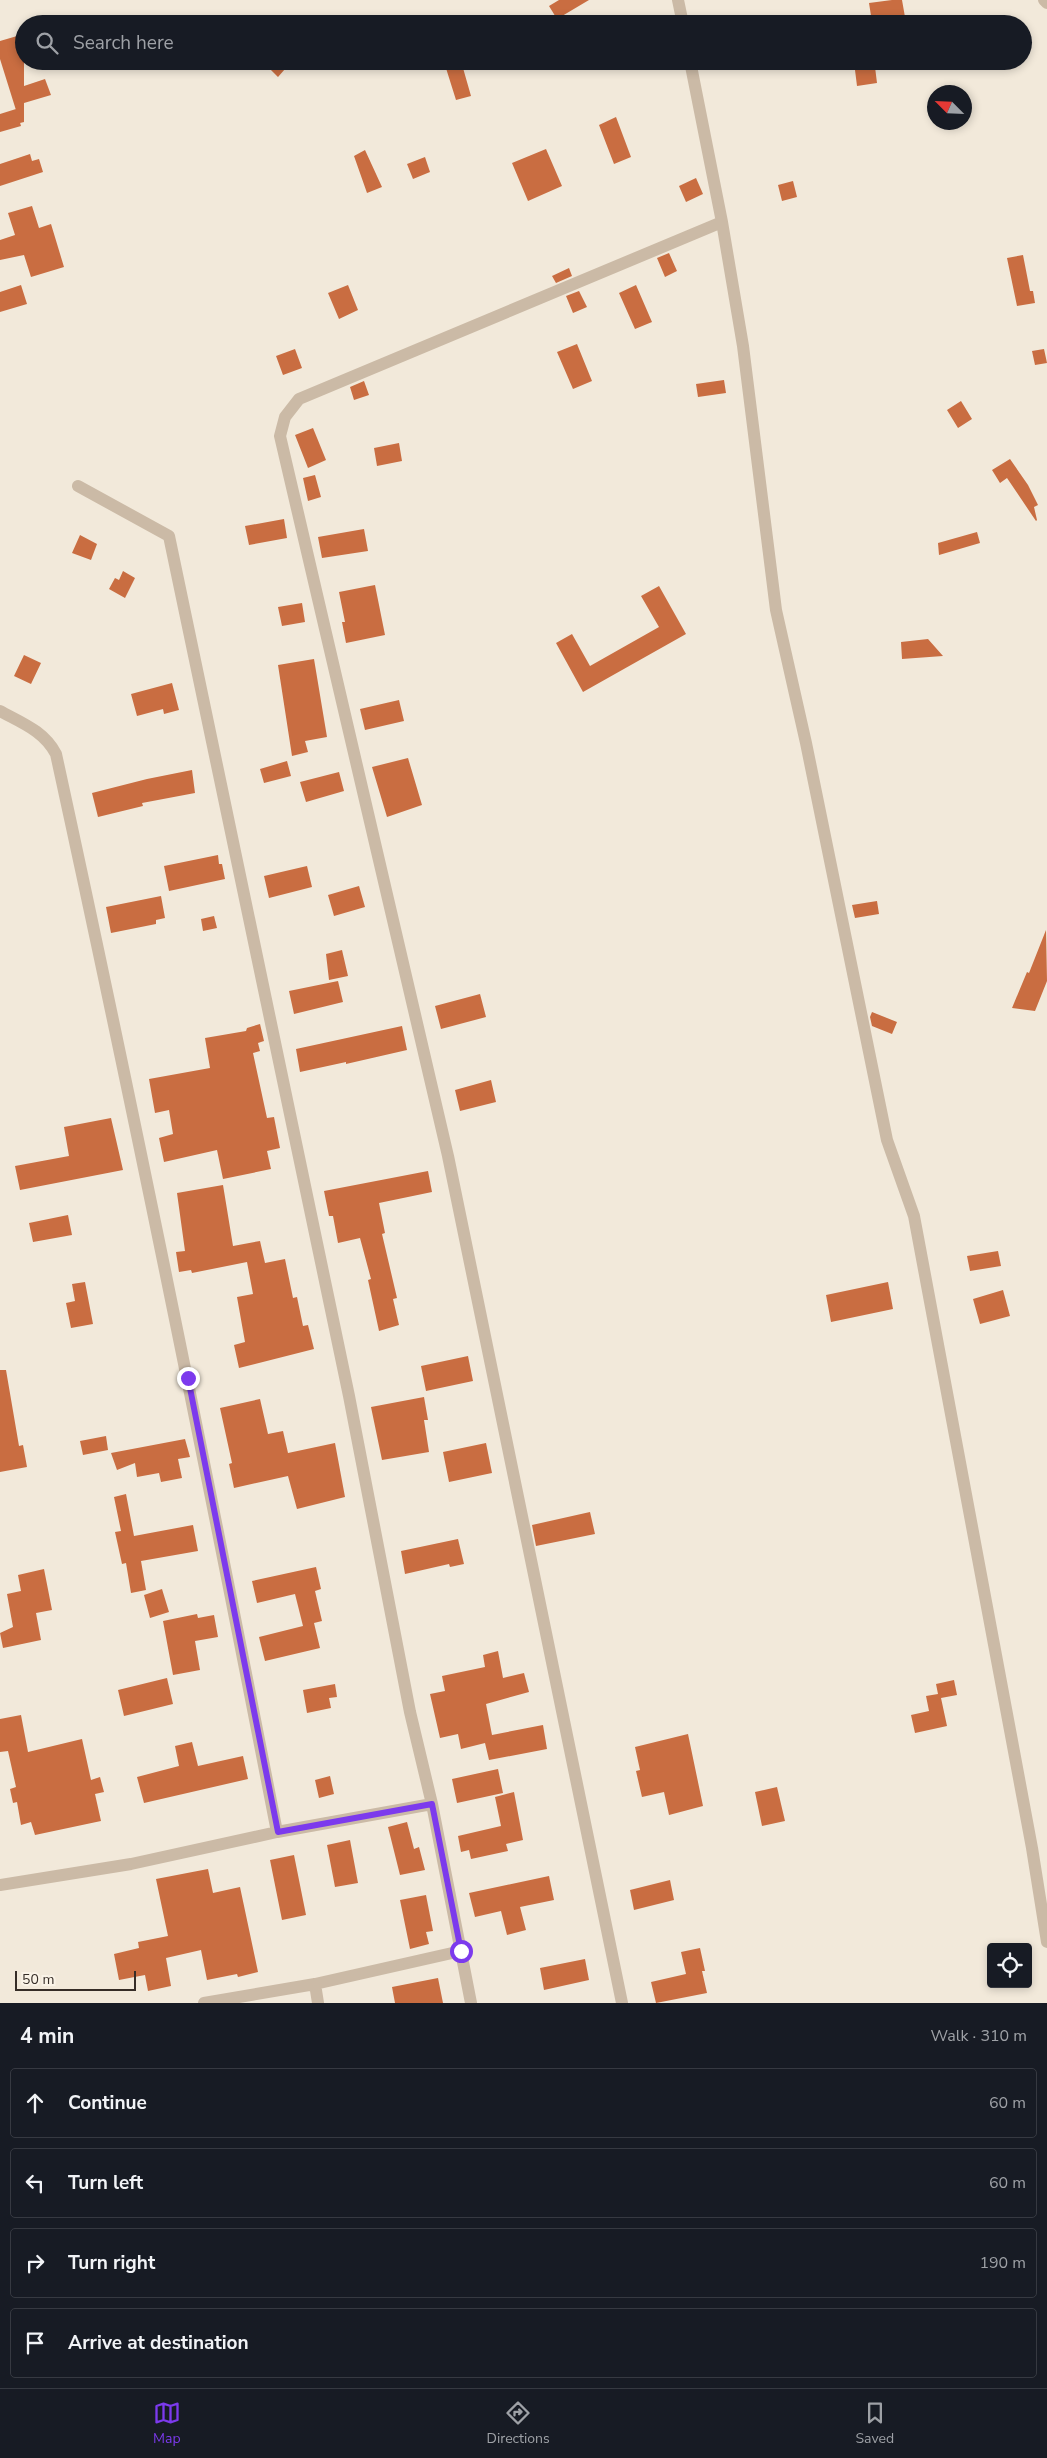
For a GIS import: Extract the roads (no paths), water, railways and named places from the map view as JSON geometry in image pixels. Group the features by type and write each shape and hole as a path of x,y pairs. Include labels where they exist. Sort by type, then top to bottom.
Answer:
{"street":[{"path":"678,0 681,15"},
{"path":"1044,0 1047,3"},
{"path":"692,70 722,222 743,346 776,610 806,743 887,1140 914,1216 1032,1848 1047,1942"},
{"path":"622,2003 448,1156 280,436 285,417 300,399 722,222"},
{"path":"78,486 169,536 348,1396 410,1712 432,1804 471,2003"},
{"path":"0,711 39,732 49,741 56,754 114,1018 278,1832"},
{"path":"0,1885 131,1864 278,1832 432,1804"},
{"path":"204,2003 315,1984 461,1951"},
{"path":"315,1984 318,2003"}]}
